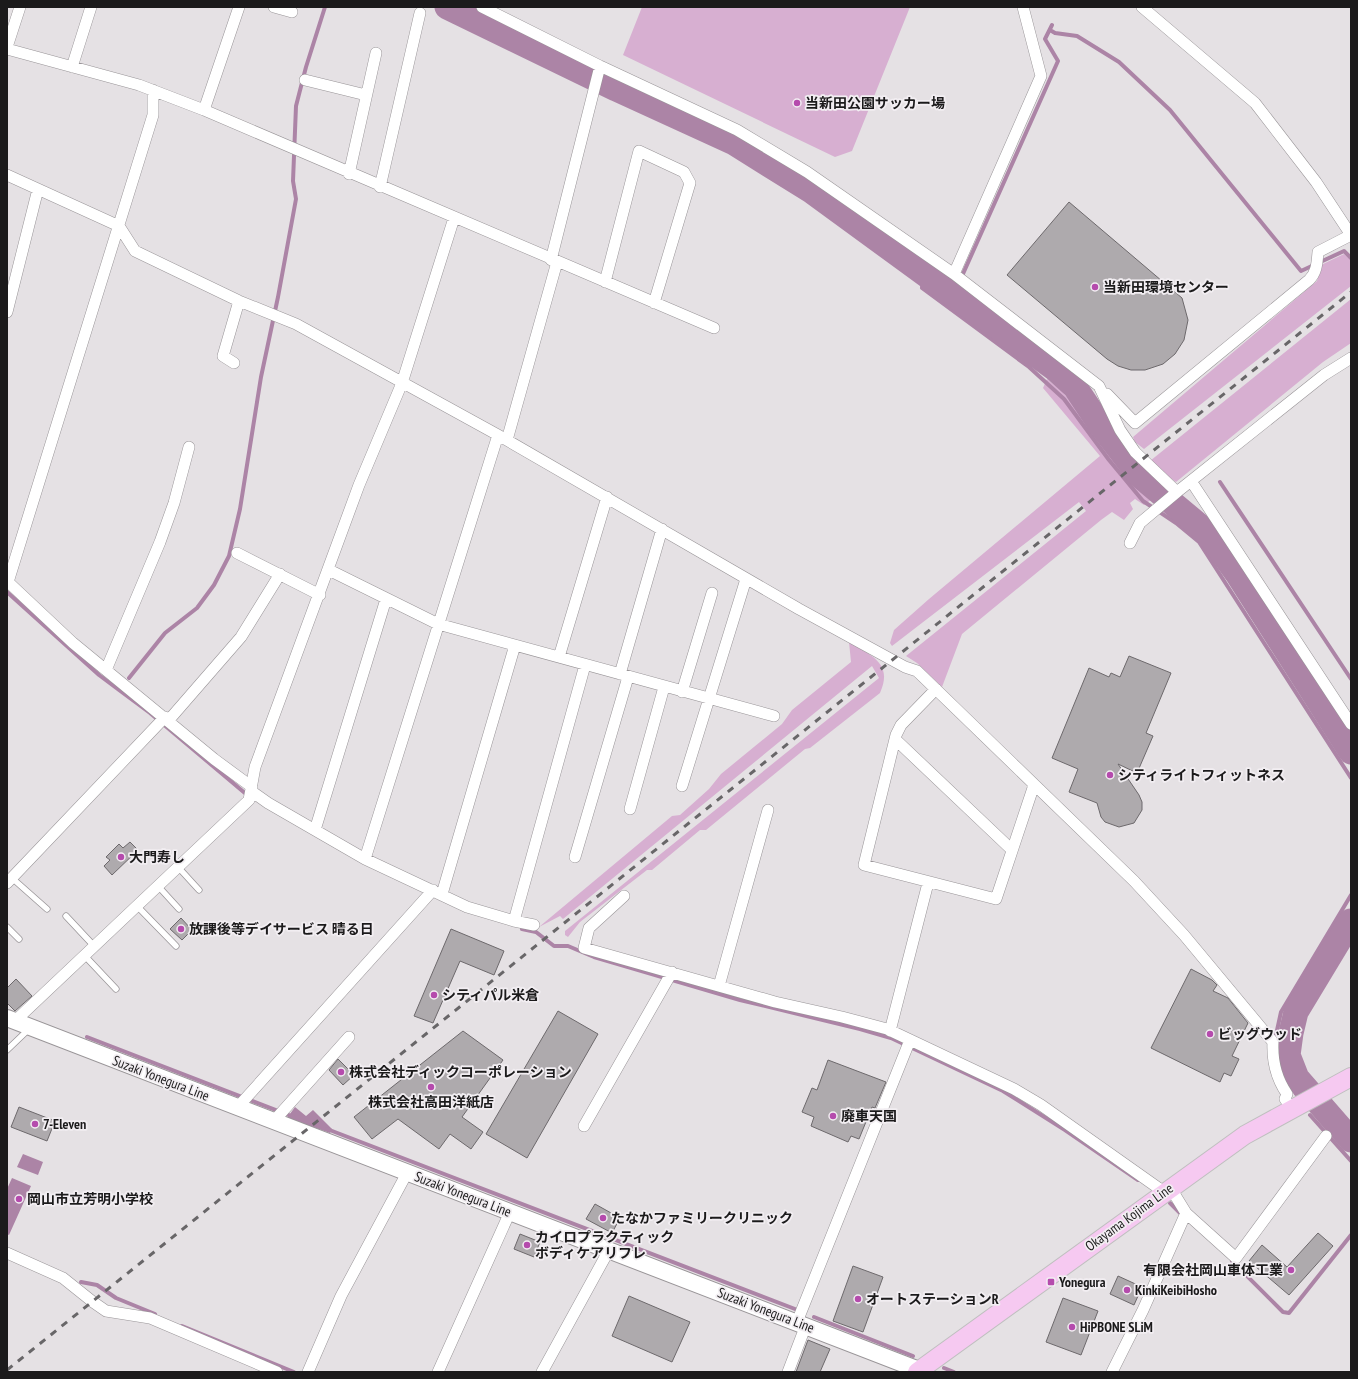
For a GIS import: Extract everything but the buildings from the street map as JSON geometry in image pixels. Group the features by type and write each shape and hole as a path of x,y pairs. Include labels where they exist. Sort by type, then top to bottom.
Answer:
{"main road":[{"name":"Suzaki Yonegura Line","path":"11,1019 242,1102 278,1116 407,1173 801,1323 920,1371"},
{"name":"Okayama Kojima Line","path":"920,1371 1244,1135 1351,1077"}],"street":[{"path":"20,7 7,48 153,90 204,110 349,174 714,328"},
{"path":"72,67 91,7"},
{"path":"204,110 240,7"},
{"path":"274,7 292,12"},
{"path":"482,7 599,69 737,130 807,172 959,278 1099,386 1135,423 1309,280 1314,275 1318,252 1351,235 1316,182 1255,103 1142,7"},
{"path":"959,278 1041,76 1023,7"},
{"path":"380,186 420,13"},
{"path":"349,174 376,52"},
{"path":"365,859 438,624 503,437 554,261 599,69"},
{"path":"305,80 366,96"},
{"path":"153,90 153,115 8,582 73,643 106,670 163,721 252,789 315,830 365,859 467,907 514,921 534,925"},
{"path":"605,282 639,151 684,172 690,183 654,303"},
{"path":"8,180 38,189 118,226 135,251 239,301 275,315 503,437 746,579 905,667 917,671 1134,881 1184,935 1273,1042 1272,1054 1280,1083 1287,1094 1286,1099 1307,1101"},
{"path":"7,312 38,189"},
{"path":"11,1019 94,946 249,800 255,767 320,595 359,485 402,383 454,218"},
{"path":"234,363 223,356 239,301"},
{"path":"1130,542 1140,523 1175,493 1324,375 1351,358"},
{"path":"1099,386 1120,430 1135,452 1175,493"},
{"path":"106,670 160,542 174,503 189,447"},
{"path":"1191,481 1351,724"},
{"path":"559,657 607,497"},
{"path":"575,856 662,529"},
{"path":"237,553 320,595"},
{"path":"329,570 438,624 774,716"},
{"path":"10,880 163,721 241,637 280,574"},
{"path":"682,786 746,579"},
{"path":"682,692 712,593"},
{"path":"315,830 386,599"},
{"path":"242,1102 437,892 515,645"},
{"path":"514,921 586,665"},
{"path":"630,809 664,686"},
{"path":"936,689 901,725 895,739 864,865 928,883 996,899 1034,785"},
{"path":"895,739 1012,850"},
{"path":"719,986 768,810"},
{"path":"890,1031 928,883"},
{"path":"624,896 589,928 584,948 670,976 719,986 775,1002 842,1017 890,1031 908,1044 1014,1089 1167,1190 1185,1216 1236,1258 1326,1136"},
{"path":"584,1126 670,976"},
{"path":"278,1116 349,1037"},
{"path":"788,1372 801,1323 908,1044"},
{"path":"308,1372 341,1296 407,1173"},
{"path":"438,1372 510,1212"},
{"path":"1112,1372 1143,1310 1185,1216"},
{"path":"542,1372 609,1250"},
{"path":"7,1253 63,1278 106,1311 150,1318 276,1372"}],"lane":[{"path":"178,867 199,890"},
{"path":"10,880 47,910"},
{"path":"158,886 179,909"},
{"path":"137,906 176,946"},
{"path":"66,916 94,946"},
{"path":"7,927 19,939"},
{"path":"84,955 116,989"},
{"path":"7,1050 31,1027"}],"shaded area":[{"name":"当新田公園サッカー場","path":"642,7 910,7 852,151 835,157 623,55"},
{"path":"1344,254 1351,260 1351,286 1144,449 1135,442 1133,437 1317,281 1321,265"},
{"path":"1351,299 1351,343 1323,362 1176,482 1156,468 1150,461"},
{"path":"1047,379 1062,391 1139,489 1152,499 1144,505 1135,499 1130,503 1133,509 1124,520 1112,512 962,634 942,687 917,663 906,656 1086,511 1079,502 892,646 890,643 894,630 1100,456 1043,388"},
{"path":"849,642 871,656 882,667 884,682 880,693 810,748 805,749 706,830 700,830 652,870 647,870 580,922 568,937 565,935 565,931 879,678 872,666 563,919 560,916 539,927 672,816 680,815 709,789 721,774 782,724 792,710 851,662"},
{"path":"295,1107 306,1116 313,1110 332,1129 330,1133 287,1118"},
{"path":"23,1154 43,1162 38,1175 17,1167"},
{"path":"12,1178 31,1186 9,1235 7,1234 7,1189"}],"waterway":[{"path":"129,678 165,633 197,608 214,585 229,556 240,509 261,377 278,297 296,199 293,181 296,106 306,67 325,7"},
{"path":"447,7 616,89 734,143 811,191 1055,369 1075,387 1099,423 1140,476 1207,532 1238,575 1351,752"},
{"path":"954,294 1058,61 1045,39 1052,25"},
{"path":"1050,30 1055,33 1077,36 1119,62 1170,110 1301,271 1344,251 1351,258"},
{"path":"923,272 922,288 1029,367 1064,399 1109,460 1143,501 1176,523 1199,542 1351,778"},
{"path":"1220,482 1351,679"},
{"path":"7,592 99,675 119,690"},
{"path":"119,690 150,713 246,794"},
{"path":"1277,1043 1276,1035 1281,1012 1351,895"},
{"path":"1351,921 1296,1012 1288,1055 1297,1078 1351,1140"},
{"path":"522,929 536,932 554,946 568,946 594,957 740,1000 891,1038 1003,1091 1065,1130 1138,1180"},
{"path":"87,1037 294,1117"},
{"path":"1281,1071 1296,1094"},
{"path":"1310,1115 1351,1161"},
{"path":"327,1129 795,1309"},
{"path":"1170,1203 1181,1214"},
{"path":"1232,1261 1283,1312 1289,1313 1351,1235"},
{"path":"81,1282 97,1285 116,1298 155,1314"},
{"path":"814,1317 913,1356"},
{"path":"182,1326 294,1372"},
{"path":"944,1368 954,1372"}],"railway":[{"path":"7,1370 1351,292"}],"place":[{"name":"当新田公園サッカー場","path":"797,103"},
{"name":"当新田環境センター","path":"1095,287"},
{"name":"シティライトフィットネス","path":"1110,775"},
{"name":"大門寿し","path":"121,857"},
{"name":"放課後等デイサービス 晴る日","path":"181,929"},
{"name":"シティパル米倉","path":"434,995"},
{"name":"ビッグウッド","path":"1210,1034"},
{"name":"株式会社ディックコーポレーション","path":"341,1072"},
{"name":"株式会社高田洋紙店","path":"431,1087"},
{"name":"廃車天国","path":"833,1116"},
{"name":"7-Eleven","path":"35,1124"},
{"name":"岡山市立芳明小学校","path":"19,1199"},
{"name":"たなかファミリークリニック","path":"603,1218"},
{"name":"カイロプラクティック ボディケアリフレ","path":"527,1245"},
{"name":"有限会社岡山車体工業","path":"1291,1270"},
{"name":"Yonegura","path":"1051,1282"},
{"name":"KinkiKeibiHosho","path":"1127,1290"},
{"name":"オートステーションR","path":"858,1299"},
{"name":"HiPBONE SLiM","path":"1072,1327"}]}
